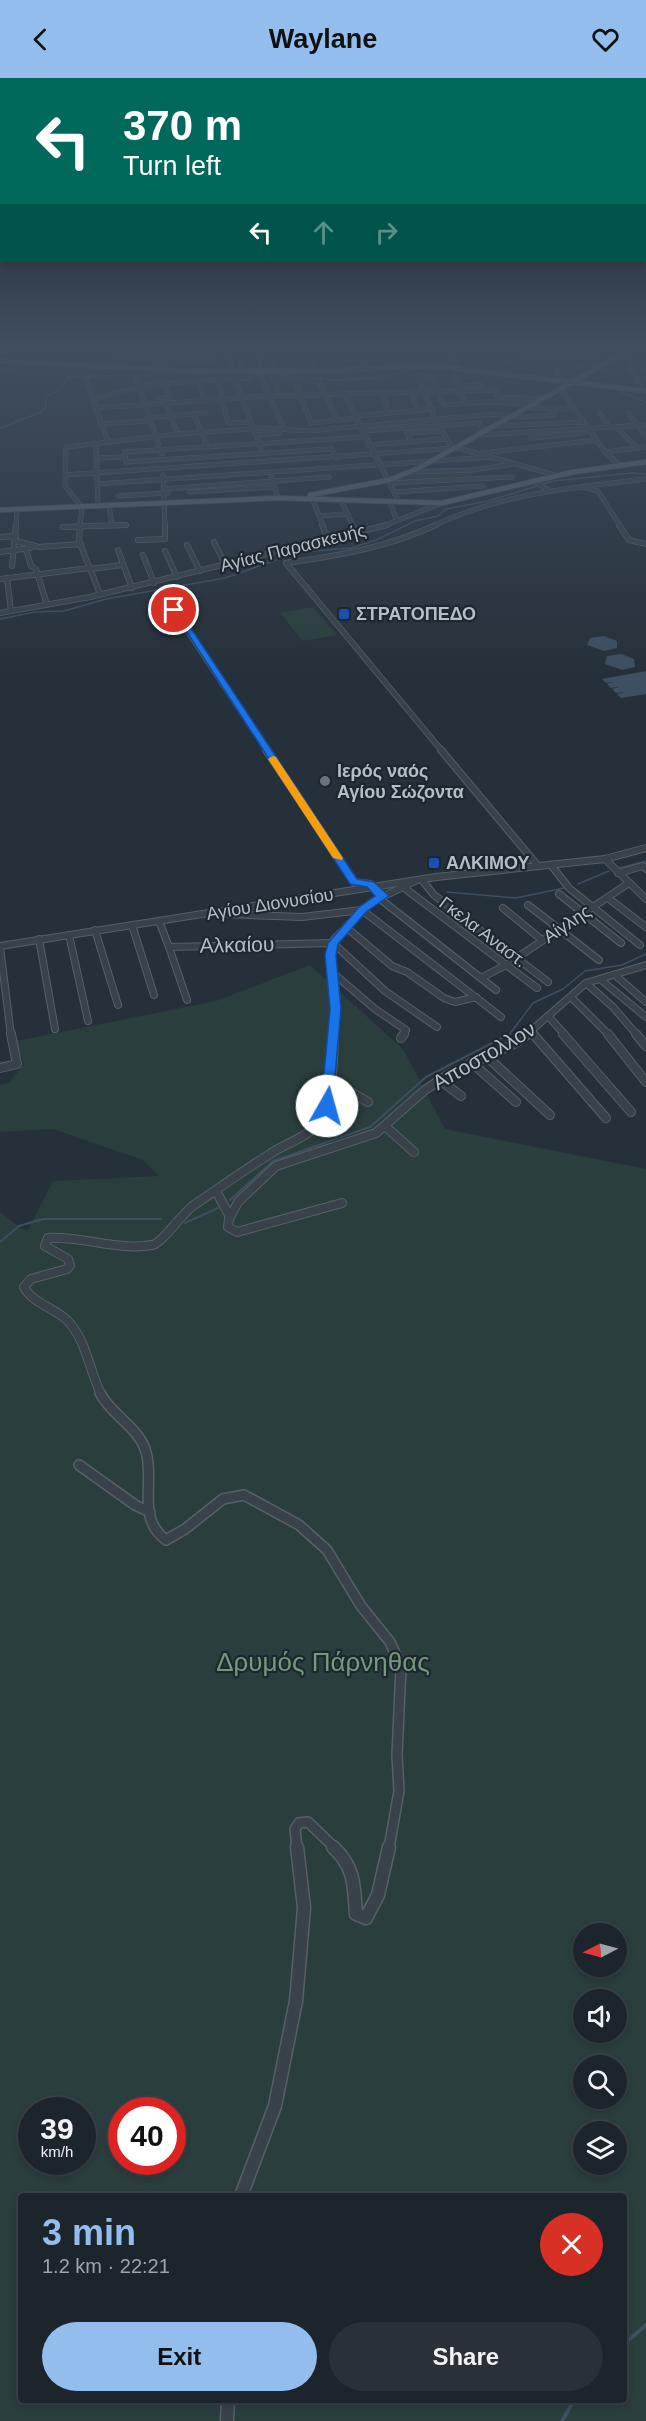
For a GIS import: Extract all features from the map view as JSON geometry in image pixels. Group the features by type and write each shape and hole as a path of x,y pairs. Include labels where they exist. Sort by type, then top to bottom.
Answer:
{"main road":[{"path":"0,510 278,498 334,492 390,482 442,456"},
{"path":"278,498 442,503 555,475 646,462"},
{"path":"413,502 422,506 421,509"}],"street":[{"path":"66,456 66,490 82,506 81,544 100,594"},
{"path":"138,540 165,539 162,456"},
{"path":"98,506 96,459 125,457 126,462 223,456"},
{"path":"263,456 278,498"},
{"path":"65,475 358,456"},
{"path":"376,456 399,502"},
{"path":"610,456 621,465"},
{"path":"97,484 491,457 555,475"},
{"path":"465,459 483,486 490,492"},
{"path":"409,472 472,470 515,464"},
{"path":"504,467 519,485"},
{"path":"116,472 119,505"},
{"path":"118,496 329,477"},
{"path":"390,482 512,477"},
{"path":"538,866 286,563 351,554 418,534 465,511 548,490 646,479"},
{"path":"535,481 548,490"},
{"path":"395,492 483,486"},
{"path":"575,486 598,491 627,539 646,544"},
{"path":"164,491 274,487"},
{"path":"313,500 325,533 331,538"},
{"path":"341,500 356,534"},
{"path":"390,502 397,521"},
{"name":"Αγίας Παρασκευής","path":"0,613 132,588 331,538 356,534 442,503"},
{"path":"109,506 112,525"},
{"path":"12,566 17,510"},
{"path":"319,516 346,514"},
{"path":"63,527 126,525"},
{"path":"0,537 16,538 39,547"},
{"path":"214,542 225,564"},
{"path":"0,552 81,544"},
{"path":"187,545 200,571"},
{"path":"26,550 31,566 36,569 47,605"},
{"path":"118,550 132,588"},
{"path":"165,551 177,577"},
{"path":"143,555 154,583"},
{"path":"0,579 123,565"},
{"path":"7,578 11,611"},
{"path":"174,610 354,882 370,884 381,897 496,990"},
{"name":"Αγίου Διονυσίου","path":"0,946 419,880 604,859 646,848"},
{"path":"604,859 646,899"},
{"path":"551,865 569,888 640,945"},
{"path":"618,873 645,866"},
{"path":"242,2193 275,2106 296,2001 304,1908 295,1829 299,1823 308,1822 347,1860 354,1884 356,1914 363,1919 370,1916 388,1860 399,1791 397,1755 401,1667 394,1645 361,1606 333,1560 313,1534 244,1494 218,1502 180,1534 166,1540 157,1533 145,1486 146,1453 141,1440 126,1422 110,1409 99,1392 84,1344 74,1330 51,1305 28,1295 24,1287 31,1280 67,1269 70,1265 68,1259 45,1246 48,1238 68,1237 136,1246 155,1245 163,1240 173,1223 189,1208 272,1152 295,1142 316,1127 326,1113 330,1080 336,1009 331,955 333,943 362,910 381,897 419,880"},
{"name":"Γκελα Αναστ.","path":"419,880 434,895 548,982"},
{"name":"Αίγλης","path":"481,978 629,883"},
{"path":"403,887 537,988"},
{"path":"560,894 621,943"},
{"path":"608,898 646,927"},
{"path":"528,905 598,960"},
{"path":"503,908 542,940"},
{"path":"211,913 303,917 362,910 501,1017"},
{"name":"Αλκαίου","path":"159,921 169,947 333,943"},
{"path":"132,925 154,995"},
{"path":"346,927 392,966 407,972 444,998 455,1002 476,997"},
{"path":"95,930 118,1005"},
{"path":"69,935 88,1021"},
{"path":"39,939 55,1029"},
{"path":"333,943 385,991 437,1027"},
{"path":"0,946 8,1017 17,1064 0,1068"},
{"path":"169,947 187,1000"},
{"name":"Αποστολλον","path":"229,1215 264,1174 276,1166 347,1145 376,1133 425,1090 440,1080 485,1055 516,1043 586,983 646,965"},
{"path":"333,973 375,1009 406,1030 401,1038"},
{"path":"615,975 646,1002"},
{"path":"600,979 646,1017"},
{"path":"586,983 613,1007 646,1046"},
{"path":"570,997 616,1043 646,1082"},
{"path":"549,1017 631,1112"},
{"path":"531,1032 606,1118"},
{"path":"485,1055 550,1115"},
{"path":"471,1062 516,1102"},
{"path":"330,1080 368,1102"},
{"path":"440,1080 461,1096"},
{"path":"385,1126 414,1152"},
{"path":"216,1191 229,1215 228,1227 232,1232 342,1203"},
{"path":"79,1466 135,1505 150,1512"},
{"path":"227,2421 228,2403"}],"green space":[{"path":"469,470 474,478 393,481 410,475"},
{"path":"313,607 337,635 303,641 280,613"},
{"name":"Δρυμός Πάρνηθας","path":"310,965 403,1049 445,1129 646,1169 646,2421 0,2421 0,1212 22,1229 28,1230 53,1181 159,1176 143,1160 53,1129 0,1132 0,1085 9,1083 24,1064 16,1041 216,1001"}],"water":[{"path":"604,636 617,641 617,648 604,651 587,645 590,638"},
{"path":"621,654 634,659 635,667 622,670 605,664 607,656"},
{"path":"646,671 646,694 621,698 617,694 625,692 616,693 612,689 619,687 611,688 607,684 614,682 606,683 602,679"}],"waterway":[{"path":"0,619 35,612 64,611 106,599 225,578 299,552 351,548 376,540 415,521 438,516 446,509 488,501 553,481 631,473 646,474"},
{"path":"620,868 646,861"},
{"path":"578,884 609,871"},
{"path":"447,892 516,898 564,888"},
{"path":"510,1034 533,1003 563,989 585,971 622,965 646,954"},
{"path":"230,1200 273,1161 370,1127 426,1077 510,1034"},
{"path":"185,1223 218,1208"},
{"path":"0,1242 19,1226 43,1219 161,1219"},
{"path":"627,2341 646,2325"},
{"path":"562,2421 572,2403"}],"slow traffic":[{"path":"273,759 338,858"}],"place":[{"name":"ΣΤΡΑΤΟΠΕΔΟ","path":"344,614"},
{"name":"Ιερός ναός Αγίου Σώζοντα","path":"325,781"},
{"name":"ΑΛΚΙΜΟΥ","path":"434,863"}],"route":[{"path":"174,610 354,882 370,884 377,893 383,896 362,910 334,939 331,955 336,1009 327,1106"}]}
